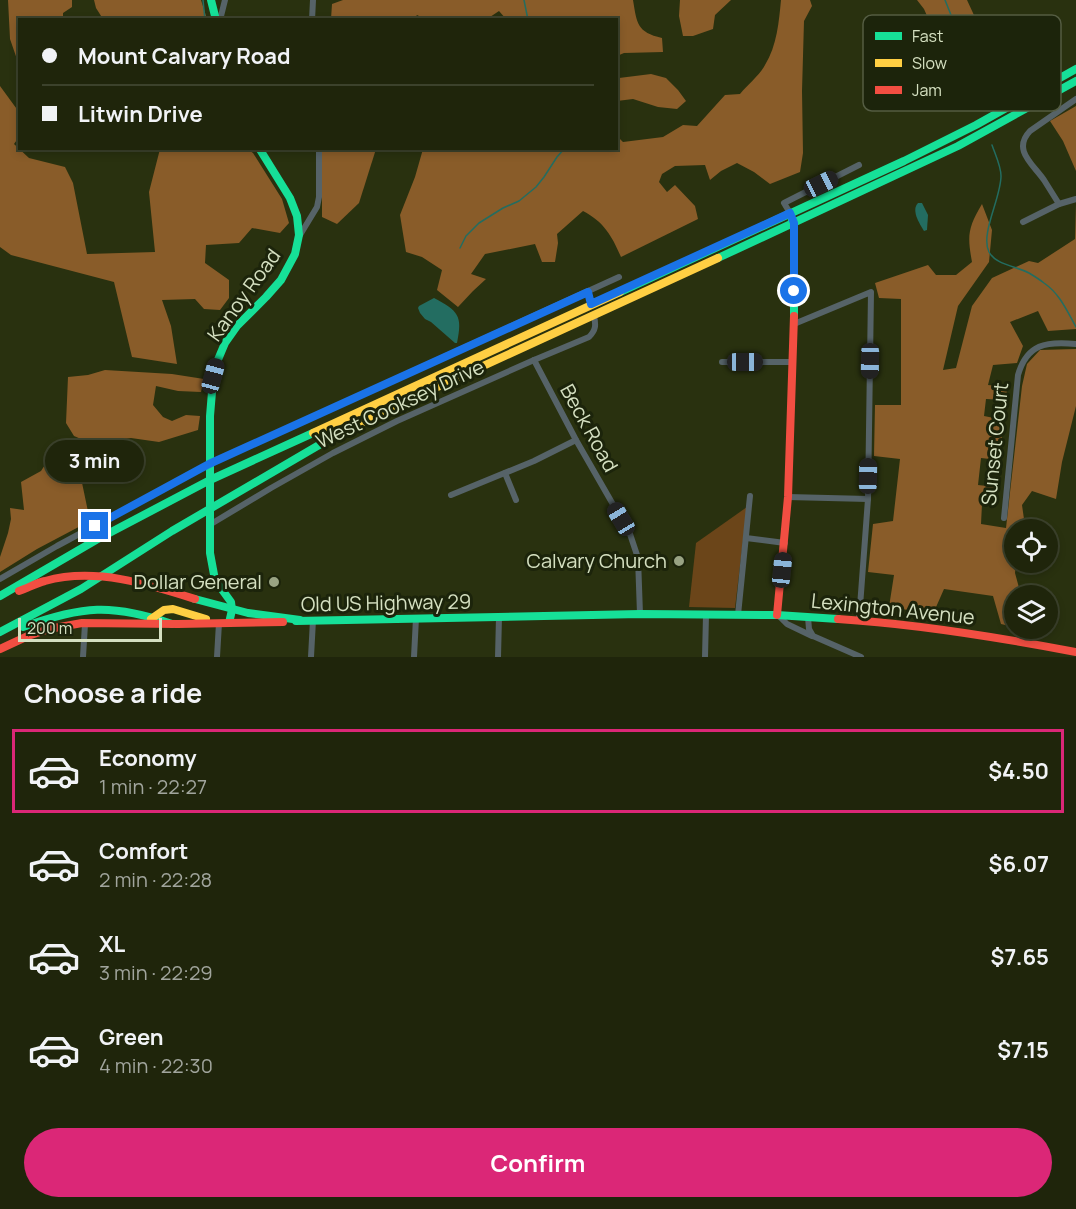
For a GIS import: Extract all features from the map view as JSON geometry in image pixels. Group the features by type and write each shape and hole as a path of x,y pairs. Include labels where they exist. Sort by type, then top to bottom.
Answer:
{"main road":[{"path":"211,0 217,18"},
{"path":"1061,77 1076,69"},
{"path":"1061,89 1076,81"},
{"path":"0,596 96,540 210,480 904,161 1001,111"},
{"path":"0,634 81,589 323,442 958,146 1022,111"},
{"name":"Kanoy Road","path":"231,616 231,602 215,582 212,573 210,553 209,464 213,376 218,359 238,325 287,272 298,247 300,235 300,224 292,203 261,150"},
{"path":"777,615 788,497 793,362 794,223 790,213"},
{"path":"0,601 26,588 50,580 90,576 148,585 231,616"},
{"path":"0,634 64,614 95,608 117,609 154,617 172,624"},
{"path":"143,623 165,610 172,609 208,619 231,616 300,620"},
{"name":"Old US Highway 29","path":"0,649 31,635 58,627 102,622 219,623 231,616 285,622 640,614 777,615"},
{"name":"Lexington Avenue","path":"777,615 924,626 1076,652"}],"street":[{"path":"219,18 225,0"},
{"path":"312,18 313,0"},
{"path":"1061,109 1076,99"},
{"path":"1059,111 1026,135 1023,151 1059,204"},
{"path":"300,235 317,207 319,150"},
{"path":"790,213 784,202 859,165"},
{"path":"1023,222 1059,204 1076,199"},
{"path":"0,579 209,464 619,277"},
{"path":"588,292 591,304"},
{"path":"794,324 871,292 868,499 859,620"},
{"name":"West Cooksey Drive","path":"211,524 333,453 397,421 589,337 596,325 594,316"},
{"name":"Sunset Court","path":"1004,518 1021,364 1029,353 1040,346 1076,344"},
{"name":"Beck Road","path":"534,360 576,440 630,534 638,558 640,614"},
{"path":"722,362 793,362"},
{"path":"451,495 534,461 576,440"},
{"path":"505,473 516,500"},
{"path":"738,615 750,496"},
{"path":"788,497 868,499"},
{"path":"746,538 784,543"},
{"path":"705,657 706,615"},
{"path":"777,615 788,624 861,657"},
{"path":"498,657 499,617"},
{"path":"808,617 809,629 813,636"},
{"path":"414,657 416,618"},
{"path":"311,657 313,620"},
{"path":"217,657 219,623"},
{"path":"83,657 85,624"}],"shaded area":[{"path":"8,0 72,0 72,7 63,13 63,18 18,18 18,62 10,39"},
{"path":"94,0 201,0 207,18 102,18"},
{"path":"343,0 633,0 637,21 647,33 662,38 663,52 624,53 618,56 618,18 505,18 499,11 488,18 423,18 417,15 415,18 331,18 332,4"},
{"path":"680,0 731,0 715,15 713,29 693,36 683,36 679,16"},
{"path":"781,0 810,0 812,6 804,21 803,153 800,172 770,184 737,163 710,180 705,165 675,166 662,174 659,182 667,192 675,185 695,206 698,219 621,257 606,230 597,220 583,211 557,234 555,262 542,262 535,244 485,254 471,274 486,279 458,307 437,290 442,270 422,257 406,252 400,215 423,150 618,150 618,137 623,142 663,137 683,125 697,126 725,95 740,94 763,69 775,42"},
{"path":"917,0 967,0 974,15 927,15"},
{"path":"651,74 666,78 686,101 677,109 658,107 633,99 618,101 619,78"},
{"path":"0,86 18,111 18,138 14,144 18,150 29,158 65,167 73,183 87,254 155,252 149,192 160,150 249,150 282,199 289,223 280,233 252,228 239,243 206,245 205,263 229,280 229,298 220,310 204,309 195,299 162,300 171,326 177,364 132,357 114,282 11,255 0,247"},
{"path":"1076,106 1076,171 1063,141 1050,121"},
{"path":"322,150 376,150 359,203 337,224 322,217"},
{"path":"982,204 992,230 989,262 958,306 943,370 956,368 972,306 992,278 1029,261 1038,263 1075,239 1076,204 1076,329 1048,331 1038,311 1010,322 1023,346 1017,363 993,365 988,385 1007,387 1006,400 986,399 984,416 1004,420 999,460 981,458 978,485 996,487 994,504 982,504 981,524 1004,528 1004,573 1015,573 1018,585 1004,585 1004,625 1001,624 993,596 944,589 933,614 889,607 894,575 868,572 873,524 893,521 900,459 874,456 875,405 901,405 901,299 879,298 875,283 928,265 936,275 956,275 972,262 969,245 974,219"},
{"path":"1076,349 1076,406 1062,462 1056,499 1032,491 1022,505 1024,519 1007,519 1022,386 1027,364 1040,350"},
{"path":"105,370 172,374 204,379 201,392 178,391 156,386 153,405 163,417 172,421 186,415 200,416 198,430 159,442 131,438 81,439 74,436 66,423 68,377"},
{"path":"76,454 90,521 0,572 0,557 11,519 10,508 24,510 21,482 41,471 50,457"},
{"path":"747,507 735,608 689,607 696,543"}],"water":[{"path":"918,203 922,203 928,215 927,230 924,231 915,209"},
{"path":"434,298 457,315 459,326 457,343 420,313 419,306"}],"waterway":[{"path":"203,0 205,18"},
{"path":"524,0 528,18"},
{"path":"945,0 951,15"},
{"path":"992,145 1001,176 987,236 989,252 996,260 1029,273 1050,287 1063,303 1076,327"},
{"path":"460,248 466,236 479,223 519,201 536,187 563,150"}],"traffic: fast":[{"path":"211,0 216,18"},
{"path":"1061,77 1076,69"},
{"path":"1061,89 1076,81"},
{"path":"620,292 904,161 1001,111"},
{"path":"718,258 958,146 1022,111"},
{"path":"229,623 231,602 215,580 210,553 210,416 213,380 225,343 237,326 281,280 295,254 299,235 297,216 290,198 260,150"},
{"path":"792,220 794,223 794,316"},
{"path":"0,596 96,540 210,480 313,433"},
{"path":"0,632 81,589 172,531 331,438"},
{"path":"195,599 248,613 300,620"},
{"path":"23,627 80,611 97,610 132,613 172,624"},
{"path":"296,621 640,614 777,615 838,619"}],"traffic: slow":[{"path":"331,438 718,258"},
{"path":"313,433 620,292"},
{"path":"151,619 164,610 173,609 206,619"}],"traffic: jam":[{"path":"777,615 788,497 794,316"},
{"path":"19,591 42,582 83,576 121,579 195,599"},
{"path":"838,619 957,632 1076,652"},
{"path":"0,649 49,629 82,623 283,622"}],"place":[{"name":"Calvary Church","path":"679,561"},
{"name":"Dollar General","path":"274,582"}],"route":[{"path":"95,526 209,464 588,292 591,304 790,213 794,223 794,291"}]}
